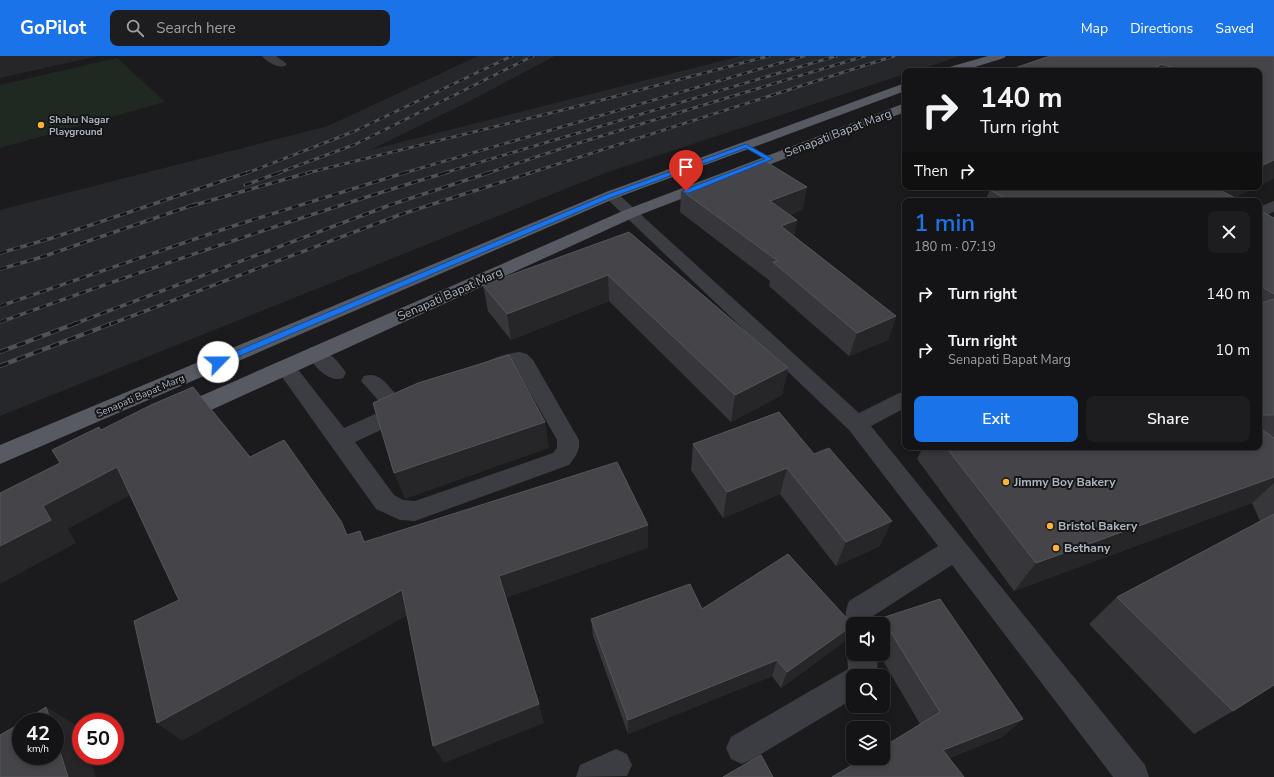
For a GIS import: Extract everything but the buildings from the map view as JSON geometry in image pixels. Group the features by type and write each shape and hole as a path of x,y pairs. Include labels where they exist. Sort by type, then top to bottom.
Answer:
{"main road":[{"path":"960,68 1000,56"},
{"name":"Senapati Bapat Marg","path":"0,455 611,195 902,88"},
{"path":"876,98 902,108"},
{"name":"Senapati Bapat Marg","path":"163,422 630,213 902,108"},
{"path":"746,146 770,159"}],"street":[{"path":"268,56 281,64"},
{"path":"611,195 857,424 1131,776"},
{"path":"1262,212 1274,206"},
{"path":"316,353 336,373"},
{"path":"285,367 340,439 385,502 400,510 415,510 561,459 568,450 568,440 526,365 520,359 510,360 469,379"},
{"path":"371,381 401,411"},
{"path":"857,424 902,401"},
{"path":"340,439 421,402"},
{"path":"860,617 859,610 955,549"},
{"path":"742,748 846,686"}],"shaded area":[{"path":"478,56 555,56 468,102 370,150 741,56 960,56 924,68 902,68 902,75 605,173 0,416 0,210 328,126"},
{"name":"Shahu Nagar Playground","path":"117,58 165,102 0,148 0,85"}],"railway":[{"path":"247,173 355,131 512,56"},
{"path":"278,173 356,144 533,56"},
{"path":"311,172 579,106 769,56"},
{"path":"404,173 804,56"},
{"path":"444,173 836,56"},
{"path":"491,172 572,145 865,56"},
{"path":"530,173 894,56"},
{"path":"0,253 52,238 249,172"},
{"path":"245,185 281,172"},
{"path":"191,206 311,172"},
{"path":"0,306 230,227 407,172"},
{"path":"0,322 223,244 448,172"},
{"path":"74,324 390,205 491,172"},
{"path":"111,324 402,214 533,172"},
{"path":"0,269 42,257 196,204"},
{"path":"0,352 77,323"},
{"path":"0,366 113,323"}],"place":[{"name":"Shahu Nagar Playground","path":"41,125"},
{"name":"Jimmy Boy Bakery","path":"1006,482"},
{"name":"Bristol Bakery","path":"1050,526"},
{"name":"Bethany","path":"1056,548"}],"route":[{"path":"218,362 611,195 746,146 770,159 686,191"}]}
